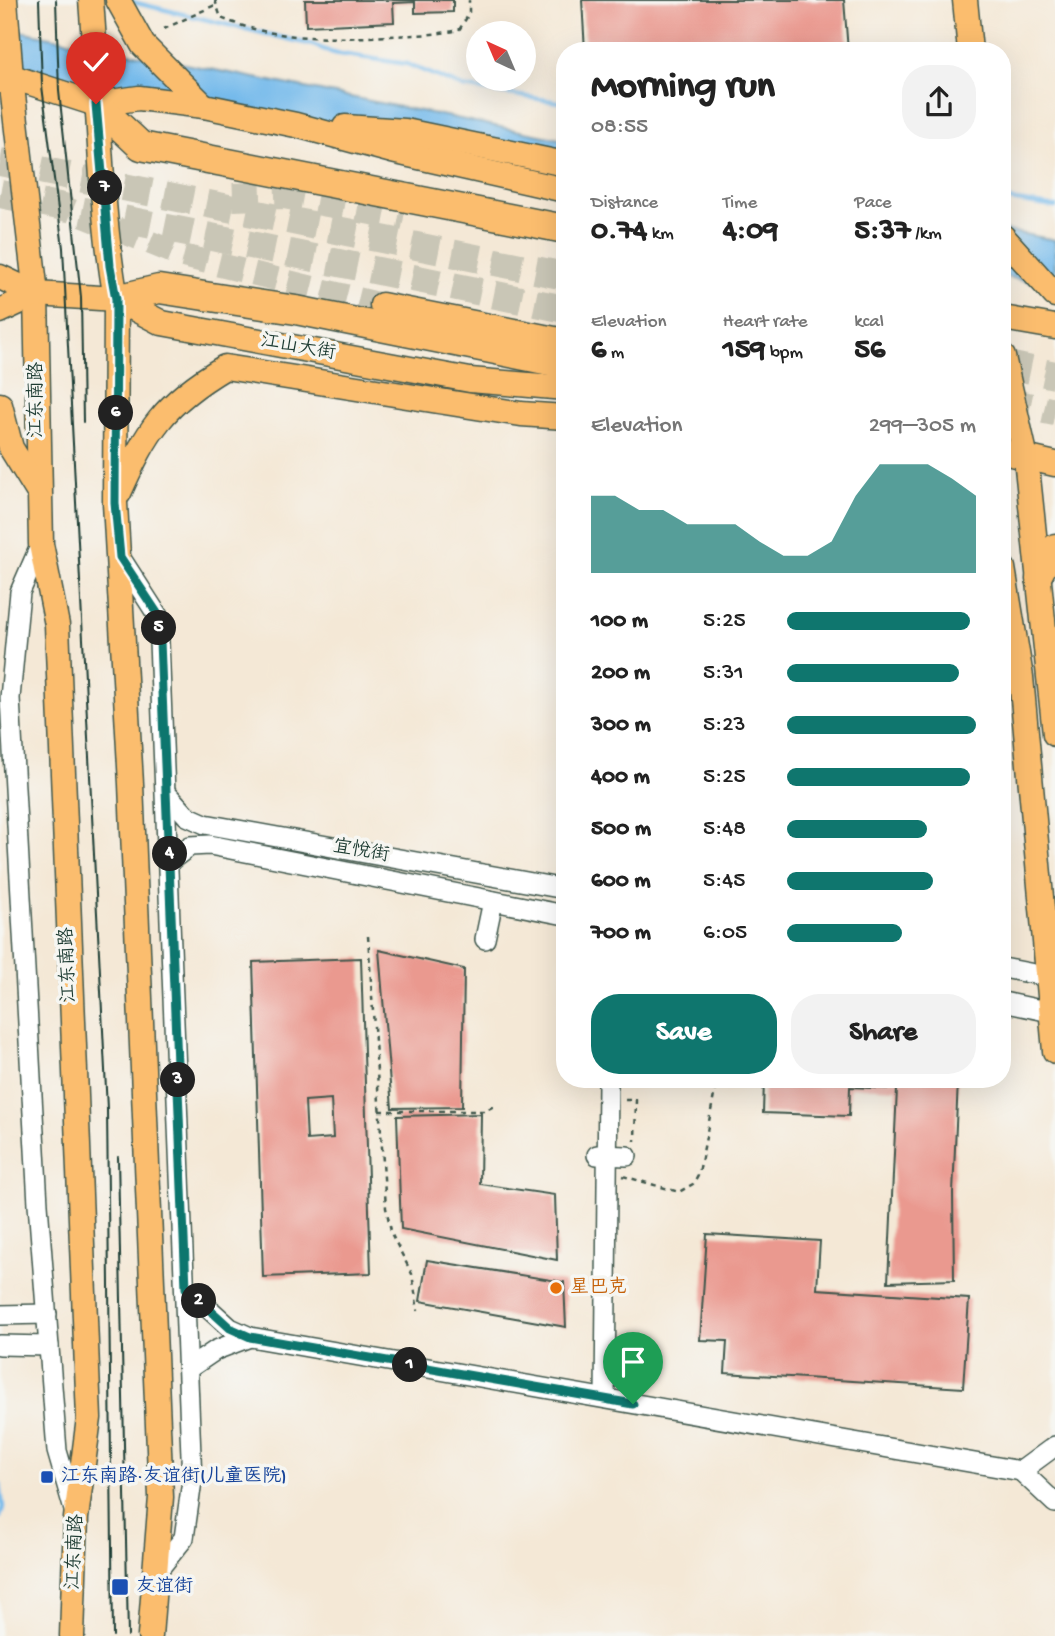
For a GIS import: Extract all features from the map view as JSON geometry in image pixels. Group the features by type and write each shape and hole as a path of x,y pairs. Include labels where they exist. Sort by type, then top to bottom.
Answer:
{"highway":[{"path":"96,104 141,146 556,227"},
{"path":"404,217 556,243"},
{"path":"116,299 159,289 296,310 556,361"}],"main road":[{"name":"江东南路","path":"5,0 4,77 36,294 41,544 57,625 89,1418 76,1518 72,1636"},
{"path":"91,0 96,104 110,266 116,299 115,503 120,557 161,1497 150,1636"},
{"path":"118,0 143,46 204,106"},
{"path":"965,0 969,42"},
{"path":"4,77 96,104 139,97 204,106 296,125 392,151 556,188"},
{"path":"296,125 405,131 556,162"},
{"path":"1011,246 1055,295"},
{"path":"0,277 36,294"},
{"path":"0,311 36,294"},
{"name":"江山大街","path":"36,294 116,299 162,323 470,380 556,387"},
{"path":"382,305 556,339"},
{"path":"1011,319 1055,327"},
{"path":"115,503 141,443 165,411 190,387 225,367 521,414 556,416"},
{"path":"0,405 11,448 38,492"},
{"path":"1011,428 1037,580 1055,734"},
{"path":"1014,455 1055,464"},
{"path":"1037,580 1055,546"},
{"path":"1011,616 1021,677 1052,977 1055,1051"}],"street":[{"path":"41,544 20,592 10,698 7,781 57,1451 76,1518"},
{"path":"120,557 159,616 186,1288 192,1481 184,1538 155,1575"},
{"name":"宜悦街","path":"168,795 187,816 205,824 556,887"},
{"name":"宜悦街","path":"170,862 190,846 210,845 556,913"},
{"path":"485,939 493,901"},
{"path":"1011,969 1052,977"},
{"path":"1011,1004 1053,1012"},
{"path":"605,1398 615,1088"},
{"path":"186,1288 230,1328 250,1337 1021,1471 1055,1503"},
{"path":"1,1315 47,1314"},
{"path":"188,1369 216,1350 250,1337"},
{"path":"3,1345 49,1346"},
{"path":"1021,1471 1055,1446"}],"path":[{"path":"215,0 221,18 235,24 266,33 321,40 459,30 469,14 469,0"},
{"path":"164,29 215,5"},
{"path":"368,936 388,1218 392,1235 412,1274 418,1311"},
{"path":"617,1088 623,1100 636,1100 636,1141 622,1141 614,1156 624,1177 671,1191 687,1189 699,1173 715,1088"},
{"path":"379,1111 484,1111 494,1106"}],"water":[{"path":"0,27 556,138 556,184 160,95 0,68"},
{"path":"1011,232 1055,240 1055,287 1011,278"}],"building":[{"path":"305,0 453,0 453,12 415,13 415,2 393,3 394,22 306,26"},
{"path":"582,0 844,0 847,42 584,42"},
{"path":"379,950 464,969 462,1107 392,1108"},
{"path":"361,958 371,1273 263,1277 253,962","holes":["331,1099 333,1138 307,1140 305,1101"]},
{"path":"764,1088 850,1088 849,1116 763,1113"},
{"path":"874,1088 958,1088 953,1193 954,1280 888,1282 897,1089"},
{"path":"481,1114 480,1184 555,1195 557,1260 401,1229 397,1116"},
{"path":"707,1234 820,1241 817,1289 969,1299 963,1388 725,1373 727,1341 700,1340"},
{"path":"427,1260 564,1282 566,1327 420,1301"}],"waterway":[{"path":"128,1 313,45 333,53 407,64 463,87 556,102"},
{"path":"1011,200 1055,207"},
{"path":"0,1484 3,1507 0,1517"}],"tunnel":[{"path":"0,162 556,274"},
{"path":"0,194 556,307"},
{"path":"233,197 284,195 404,217"},
{"path":"50,202 183,256 382,305"},
{"path":"1011,366 1055,375"},
{"path":"1011,403 1055,412"}],"tram line":[{"path":"39,0 42,86 63,248 107,1109 113,1636"},
{"path":"56,0 59,91 81,297 83,422"},
{"path":"118,1157 128,1636"}],"place":[{"name":"星巴克","path":"556,1288"},
{"name":"江东南路·友谊街(儿童医院)","path":"47,1477"},
{"name":"友谊街","path":"120,1587"}],"route":[{"path":"96,104 102,144 110,266 116,299 115,503 120,557 159,616 186,1288 230,1328 250,1337 633,1404"}]}
